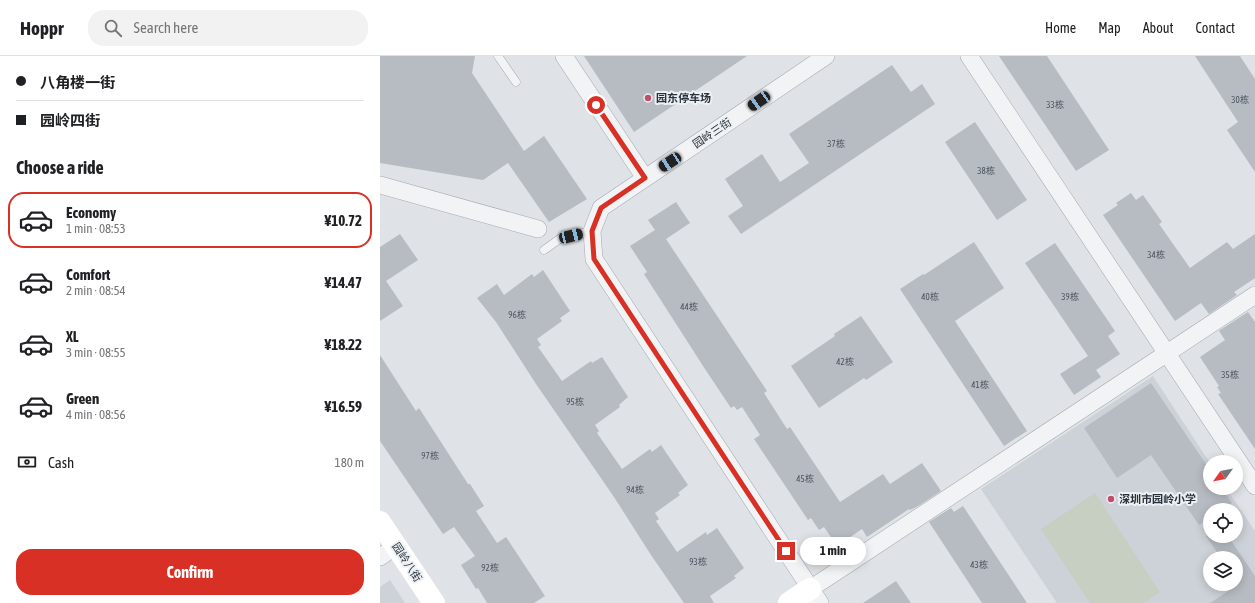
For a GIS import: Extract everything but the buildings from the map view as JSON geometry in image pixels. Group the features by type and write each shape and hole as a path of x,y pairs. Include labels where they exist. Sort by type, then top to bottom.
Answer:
{"street":[{"path":"564,56 645,178"},
{"path":"969,56 1255,486"},
{"name":"园岭三街","path":"815,596 594,259 592,231 601,208 823,57"},
{"path":"380,185 538,229"},
{"path":"789,603 815,596 1255,295"},
{"name":"园岭八街","path":"380,522 388,551 434,603"}],"lane":[{"path":"498,56 516,82"},
{"path":"544,250 561,238 592,231"}],"shaded area":[{"name":"深圳市园岭小学","path":"1153,376 1205,455 1203,455 1203,495 1231,495 1236,503 1203,503 1203,543 1243,543 1243,513 1255,531 1255,603 1057,603 981,489"},
{"path":"390,580 405,603 380,603 380,587"}],"green space":[{"path":"1095,493 1160,592 1143,603 1090,603 1041,529"}],"place":[{"name":"园东停车场","path":"648,98"},
{"name":"深圳市园岭小学","path":"1111,499"}],"route":[{"path":"596,105 645,178 601,208 592,231 594,259 786,551"}]}
